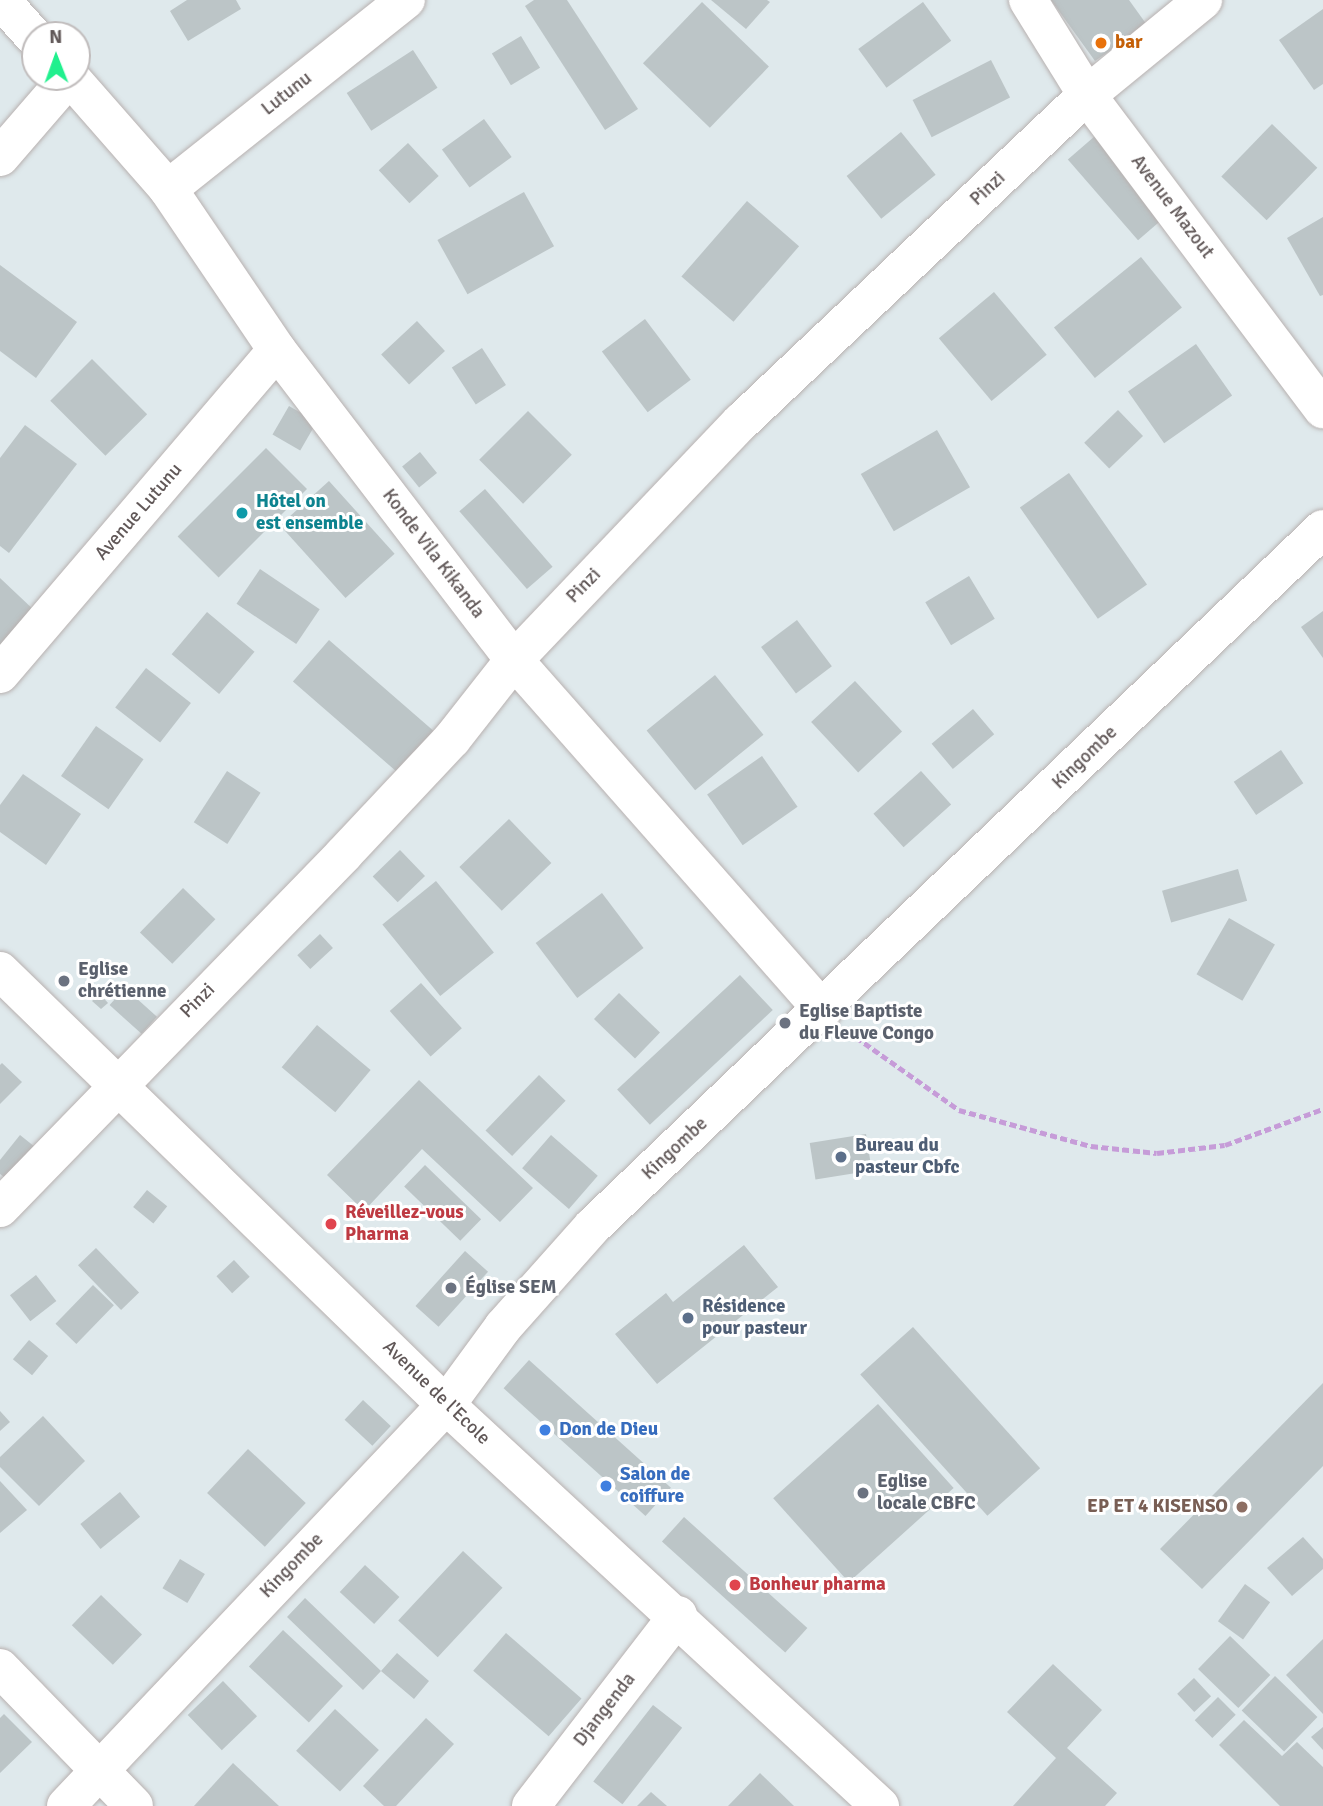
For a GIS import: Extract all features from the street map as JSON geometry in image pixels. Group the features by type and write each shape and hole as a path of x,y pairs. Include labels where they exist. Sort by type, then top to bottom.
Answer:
{"street":[{"path":"1,0 21,22"},
{"name":"Lutunu","path":"168,189 406,0"},
{"name":"Avenue Mazout","path":"1028,0 1087,95 1323,409"},
{"name":"Pinzi","path":"0,1208 118,1082 452,739 514,660 741,422 1087,95 1203,0"},
{"path":"0,157 57,91"},
{"name":"Konde Vila Kikanda","path":"81,91 168,189 277,350 514,660 823,1010"},
{"name":"Avenue Lutunu","path":"0,674 277,350"},
{"name":"Kingombe","path":"66,1806 96,1770 446,1405 503,1327 593,1226 823,1010 1323,529"},
{"name":"Avenue de l'Ecole","path":"0,971 118,1082 446,1405 678,1615 880,1806"},
{"name":"Djangenda","path":"531,1806 678,1615"},
{"path":"0,1668 96,1770 134,1806"}],"path":[{"path":"823,1010 959,1110 1091,1146 1157,1153 1225,1145 1323,1109"}],"building":[{"path":"187,0 236,0 241,9 188,41 170,11"},
{"path":"534,0 567,0 638,109 605,130 525,6"},
{"path":"711,0 767,0 770,2 746,29"},
{"name":"bar","path":"1051,0 1129,0 1147,25 1095,61"},
{"path":"702,2 769,67 710,128 643,63"},
{"path":"923,2 951,41 886,88 858,49"},
{"path":"1323,9 1323,84 1314,90 1279,40"},
{"path":"521,36 540,68 511,85 492,54"},
{"path":"413,50 438,88 371,131 347,93"},
{"path":"991,60 1010,97 932,137 913,100"},
{"path":"484,119 512,157 470,188 442,150"},
{"path":"1272,124 1317,168 1267,220 1221,177"},
{"path":"901,132 936,175 881,219 847,176"},
{"path":"1095,136 1165,217 1138,240 1068,160"},
{"path":"408,143 439,176 409,203 379,170"},
{"path":"524,192 554,246 467,294 437,240"},
{"path":"747,201 799,246 733,322 681,276"},
{"path":"1323,217 1323,295 1320,296 1287,238"},
{"path":"1141,257 1182,308 1095,378 1054,327"},
{"path":"0,265 77,322 36,378 0,351"},
{"path":"994,292 1047,355 992,401 939,338"},
{"path":"645,319 691,380 648,412 602,351"},
{"path":"417,321 445,351 409,384 381,354"},
{"path":"1196,344 1232,396 1164,443 1128,392"},
{"path":"482,348 506,385 476,405 452,368"},
{"path":"92,359 147,414 105,456 50,401"},
{"path":"289,406 317,422 300,451 272,435"},
{"path":"1118,410 1143,436 1109,469 1084,443"},
{"path":"528,411 572,455 523,504 479,460"},
{"path":"25,425 77,464 9,553 0,546 0,458"},
{"path":"937,430 970,487 894,531 861,474"},
{"name":"Hôtel on est ensemble","path":"266,448 307,489 219,577 178,536"},
{"path":"420,452 437,473 419,487 402,466"},
{"path":"1069,473 1147,584 1098,619 1020,507"},
{"path":"329,481 395,554 346,598 280,525"},
{"path":"485,489 553,567 527,589 459,511"},
{"path":"260,569 320,609 296,644 237,604"},
{"path":"969,576 995,619 951,645 925,602"},
{"path":"0,578 36,612 0,649"},
{"path":"1323,611 1323,658 1301,627"},
{"path":"207,612 254,652 219,694 172,654"},
{"path":"797,620 832,666 796,693 761,647"},
{"path":"329,640 441,738 405,779 293,682"},
{"path":"146,668 191,703 160,742 115,707"},
{"path":"715,675 763,735 695,790 647,730"},
{"path":"855,681 902,731 858,772 811,722"},
{"path":"973,709 994,734 953,769 932,744"},
{"path":"96,726 144,759 109,809 61,776"},
{"path":"1281,750 1303,783 1256,815 1234,782"},
{"path":"762,756 798,807 743,845 707,794"},
{"path":"227,771 261,793 227,844 194,822"},
{"path":"921,771 951,804 904,847 873,814"},
{"path":"23,774 81,814 46,865 0,832 0,805"},
{"path":"509,819 551,863 502,911 459,867"},
{"path":"400,850 425,876 398,902 373,876"},
{"path":"1238,869 1247,901 1171,922 1162,891"},
{"path":"436,881 494,952 440,996 382,924"},
{"path":"183,888 215,919 172,964 140,933"},
{"path":"602,893 644,948 577,998 536,943"},
{"path":"1229,918 1275,944 1242,1001 1196,974"},
{"path":"320,934 333,948 310,969 297,955"},
{"path":"740,975 773,1010 650,1125 617,1090"},
{"path":"421,983 462,1028 431,1056 390,1011"},
{"path":"125,988 157,1017 142,1034 110,1005"},
{"path":"619,993 660,1033 635,1058 594,1019"},
{"path":"100,994 108,1003 101,1009 92,1001"},
{"path":"317,1025 371,1070 335,1112 282,1067"},
{"path":"2,1063 22,1082 0,1104 0,1065"},
{"path":"539,1075 566,1101 512,1156 486,1130"},
{"path":"419,1080 533,1188 500,1222 422,1149 364,1211 327,1175"},
{"name":"Bureau du pasteur Cbfc","path":"866,1134 872,1171 815,1179 810,1143"},
{"path":"20,1135 40,1151 12,1183 0,1174 0,1160"},
{"path":"551,1135 598,1176 569,1209 522,1168"},
{"path":"425,1165 481,1219 460,1241 404,1187"},
{"path":"147,1190 167,1206 153,1223 133,1207"},
{"name":"Résidence pour pasteur","path":"744,1245 778,1287 657,1384 615,1334 666,1293 673,1302"},
{"path":"96,1248 139,1293 121,1310 78,1265"},
{"name":"Église SEM","path":"465,1251 488,1272 439,1327 415,1306"},
{"path":"234,1260 250,1277 232,1293 216,1276"},
{"path":"36,1275 56,1301 30,1321 10,1295"},
{"path":"93,1285 114,1305 76,1344 55,1324"},
{"path":"913,1327 1040,1468 987,1516 860,1375"},
{"path":"29,1340 48,1356 32,1375 13,1359"},
{"path":"529,1360 671,1488 646,1516 504,1388"},
{"name":"EP ET 4 KISENSO","path":"1323,1383 1323,1466 1202,1589 1160,1549"},
{"path":"363,1400 391,1426 372,1446 345,1420"},
{"name":"Eglise locale CBFC","path":"878,1404 954,1488 849,1582 773,1498"},
{"path":"0,1411 10,1422 0,1431"},
{"path":"43,1416 85,1461 39,1506 0,1467 0,1457"},
{"path":"248,1449 306,1503 265,1547 207,1493"},
{"path":"0,1481 27,1510 0,1533"},
{"path":"120,1492 140,1517 101,1549 80,1524"},
{"name":"Bonheur pharma","path":"684,1517 807,1628 785,1653 662,1542"},
{"path":"1303,1537 1323,1559 1323,1569 1292,1596 1267,1568"},
{"path":"463,1551 502,1588 438,1657 398,1620"},
{"path":"180,1559 205,1574 187,1603 162,1588"},
{"path":"365,1565 399,1597 374,1624 340,1592"},
{"path":"1245,1584 1270,1602 1243,1639 1218,1621"},
{"path":"101,1595 142,1635 113,1665 72,1625"},
{"path":"305,1598 381,1671 363,1690 287,1617"},
{"path":"283,1630 343,1686 309,1722 249,1667"},
{"path":"506,1633 581,1699 549,1736 473,1671"},
{"path":"1230,1636 1270,1675 1238,1708 1198,1669"},
{"path":"1323,1639 1323,1714 1286,1675"},
{"path":"397,1653 429,1681 414,1699 381,1671"},
{"path":"1053,1664 1102,1710 1067,1748 1117,1793 1105,1806 1013,1806 1056,1758 1007,1712"},
{"path":"1275,1676 1317,1717 1284,1752 1242,1711"},
{"path":"1194,1678 1211,1696 1194,1712 1177,1694"},
{"path":"223,1681 257,1716 222,1750 188,1715"},
{"path":"1218,1697 1236,1715 1212,1738 1195,1720"},
{"path":"653,1705 682,1728 622,1804 593,1781"},
{"path":"335,1709 379,1750 340,1792 296,1751"},
{"path":"4,1714 32,1742 0,1773 0,1718"},
{"path":"426,1718 454,1744 396,1806 384,1806 363,1786"},
{"path":"1244,1720 1282,1756 1297,1742 1323,1767 1323,1806 1280,1806 1219,1745"},
{"path":"1323,1727 1323,1750 1311,1737"},
{"path":"233,1763 279,1806 194,1806"},
{"path":"760,1773 794,1806 728,1806"},
{"path":"651,1792 667,1806 637,1806"}],"place":[{"name":"bar","path":"1101,43"},
{"name":"Hôtel on est ensemble","path":"242,513"},
{"name":"Eglise chrétienne","path":"64,981"},
{"name":"Eglise Baptiste du Fleuve Congo","path":"785,1023"},
{"name":"Bureau du pasteur Cbfc","path":"841,1157"},
{"name":"Réveillez-vous Pharma","path":"331,1224"},
{"name":"Église SEM","path":"451,1288"},
{"name":"Résidence pour pasteur","path":"688,1318"},
{"name":"Don de Dieu","path":"545,1430"},
{"name":"Salon de coiffure","path":"606,1486"},
{"name":"Eglise locale CBFC","path":"863,1493"},
{"name":"EP ET 4 KISENSO","path":"1242,1507"},
{"name":"Bonheur pharma","path":"735,1585"}]}
